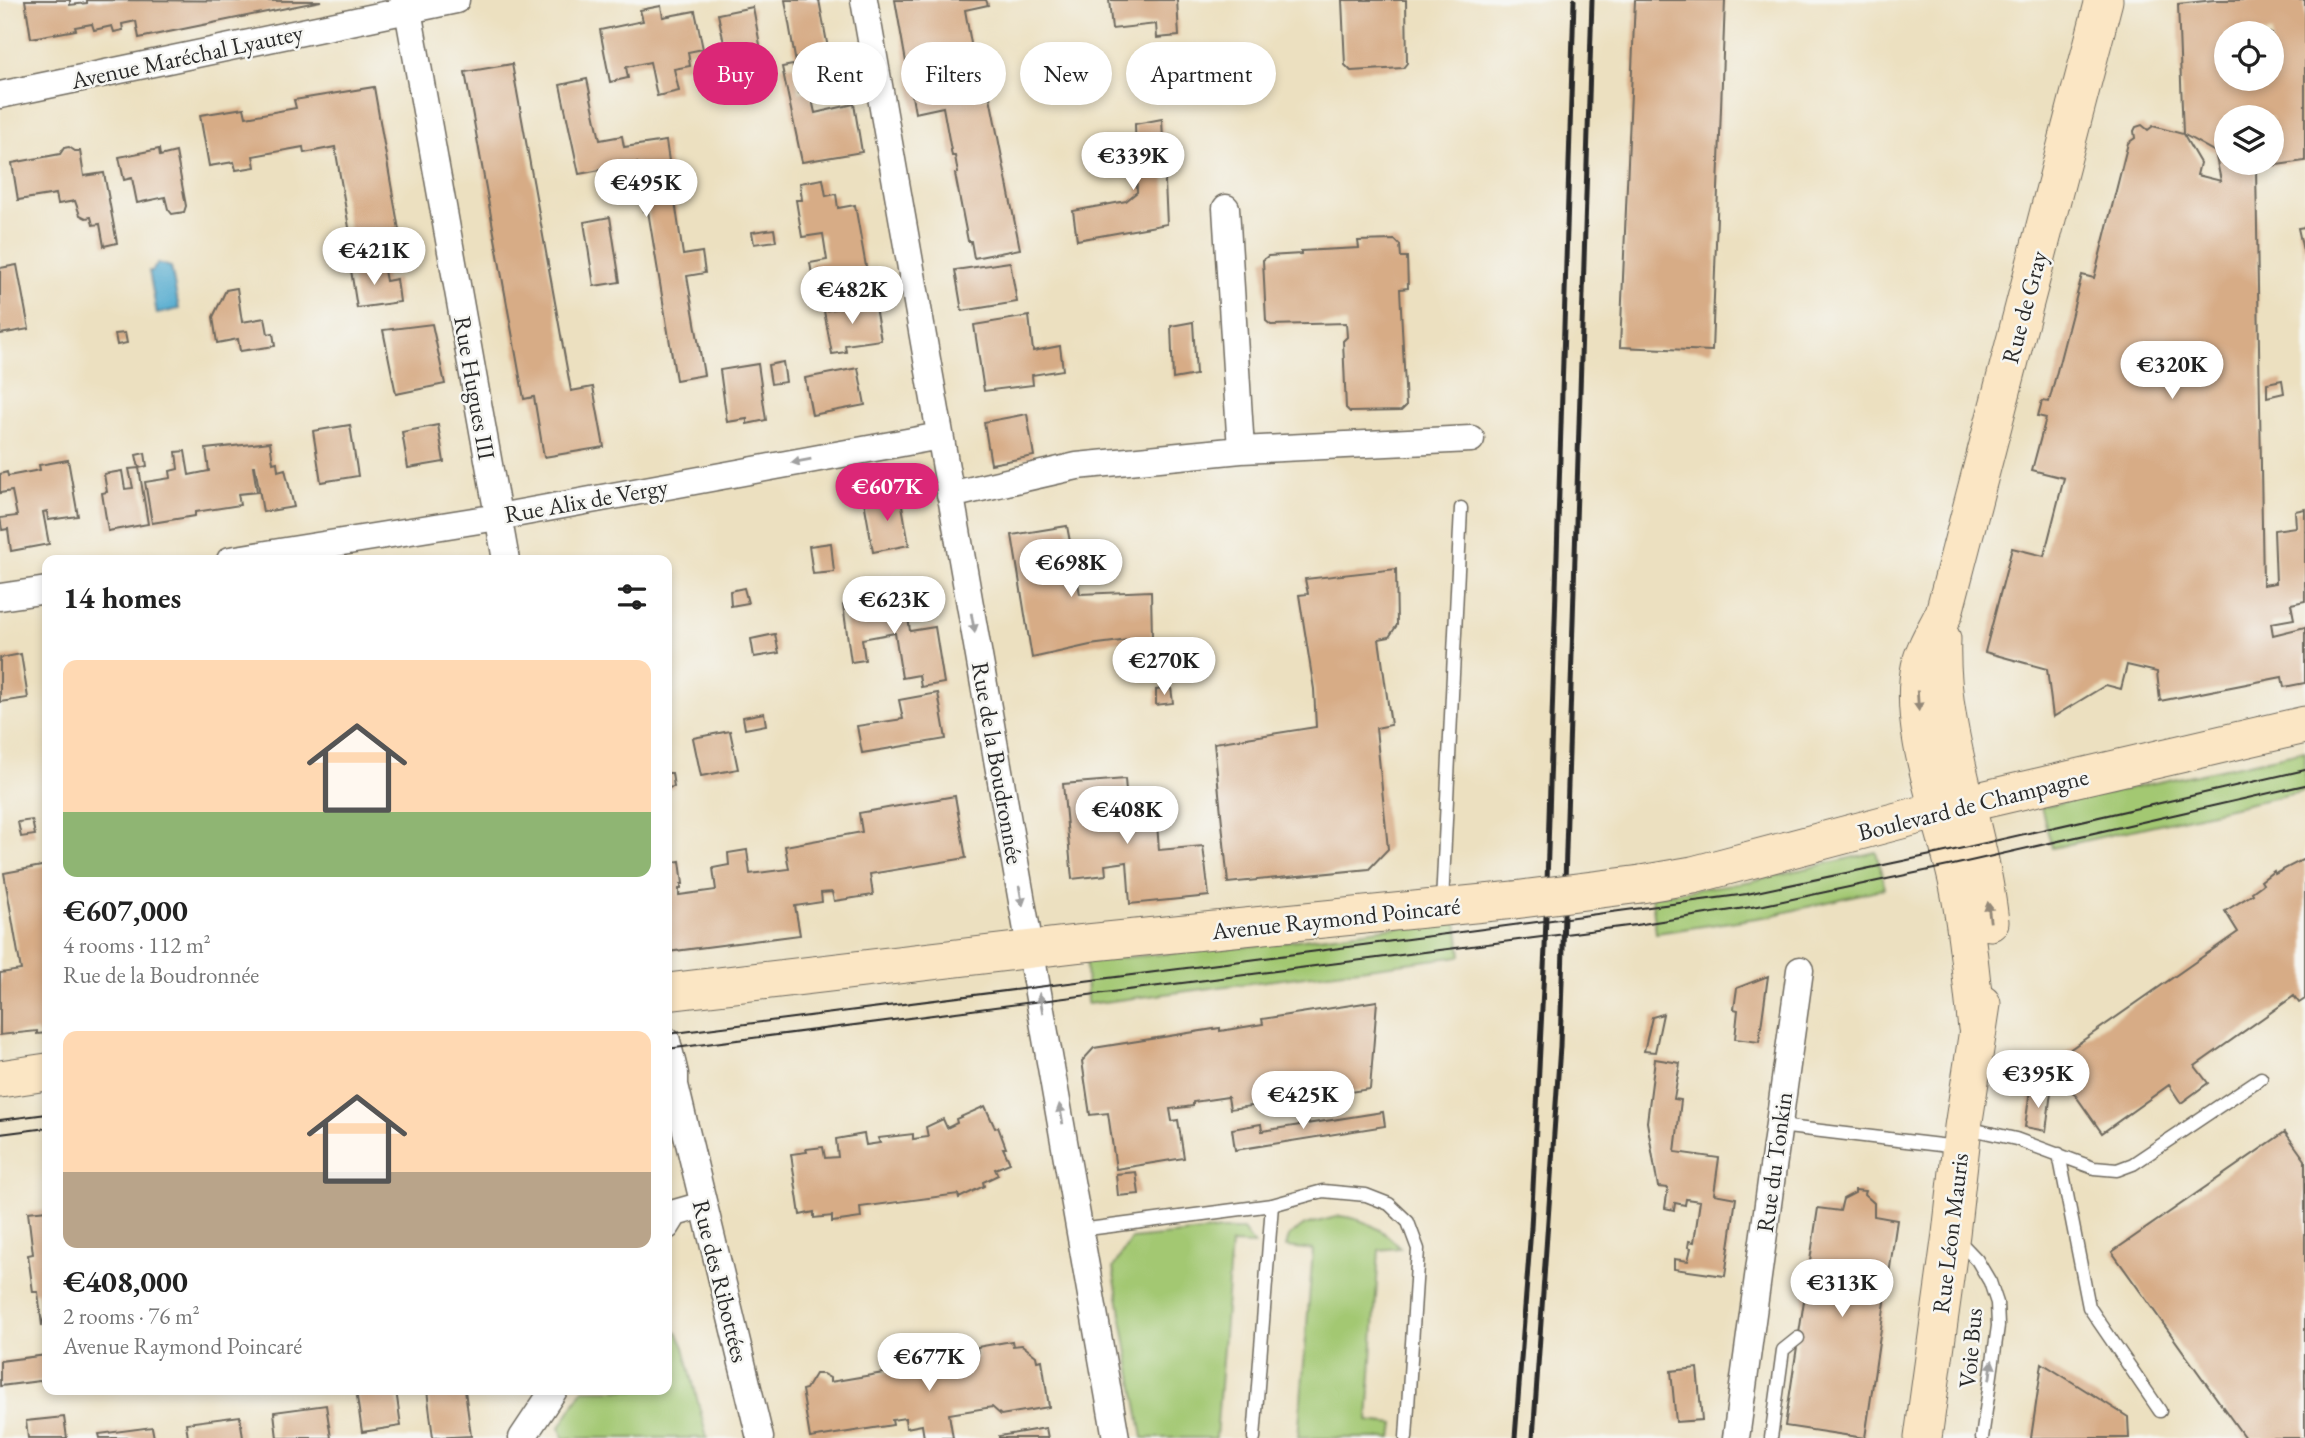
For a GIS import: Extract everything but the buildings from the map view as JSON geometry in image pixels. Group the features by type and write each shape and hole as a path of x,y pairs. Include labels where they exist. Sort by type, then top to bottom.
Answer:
{"main road":[{"name":"Rue de Gray","path":"1953,807 1941,656 1944,613 2104,0"},
{"name":"Boulevard de Champagne","path":"1641,884 1686,877 1953,807 2305,725"},
{"name":"Rue Léon Mauris","path":"1923,1438 1977,1028 1990,958 1988,904 1953,807"},
{"name":"Avenue Raymond Poincaré","path":"672,991 1031,949 1514,900 1641,884"},
{"path":"0,1079 42,1073"}],"street":[{"name":"Avenue Maréchal Lyautey","path":"0,95 406,5 456,0"},
{"name":"Rue de la Boudronnée","path":"864,0 1031,949"},
{"name":"Rue Hugues III","path":"406,5 505,555"},
{"path":"1226,208 1241,450"},
{"name":"Rue Alix de Vergy","path":"261,555 498,517 940,436"},
{"path":"950,495 1077,466 1241,450 1471,439"},
{"path":"0,597 42,591"},
{"path":"1031,949 1116,1438"},
{"name":"Rue du Tonkin","path":"1736,1438 1800,970"},
{"name":"Rue des Ribottées","path":"672,1062 703,1205 761,1438"},
{"path":"672,1218 675,1213 703,1205"},
{"path":"522,1438 551,1395"}],"lane":[{"path":"1442,907 1461,508"},
{"path":"1779,1126 2016,1139 2094,1168 2117,1170 2133,1164 2261,1078"},
{"path":"2059,1154 2089,1307 2160,1411"},
{"path":"1080,1230 1272,1205 1324,1191 1366,1195 1389,1204 1408,1222 1418,1249 1406,1438"},
{"path":"1254,1438 1272,1205"},
{"name":"Voie Bus","path":"1951,1234 1977,1260 1990,1282 1997,1303 1998,1326 1982,1438"},
{"path":"1772,1438 1783,1350 1798,1338"}],"green space":[{"path":"2305,751 2305,791 2052,848 2041,807"},
{"path":"1876,852 1885,888 1770,916 1656,933 1652,896 1752,881"},
{"path":"1457,919 1461,956 1087,1004 1086,961 1250,946"},
{"path":"1340,1216 1373,1226 1400,1248 1379,1250 1368,1421 1394,1424 1392,1438 1298,1438 1313,1250 1286,1247 1289,1236 1305,1225"},
{"path":"1243,1230 1254,1245 1231,1244 1216,1438 1143,1438 1113,1268 1131,1239"},
{"path":"672,1329 678,1334 684,1347 707,1438 563,1438 560,1427 580,1395 672,1395"}],"water":[{"path":"158,263 171,267 179,309 157,314 149,271"}],"tram line":[{"path":"672,1033 1747,894 2305,770"},
{"path":"672,1048 1636,925 1764,905 2305,785"},
{"path":"0,1120 42,1115"},
{"path":"0,1134 42,1129"}],"railway":[{"path":"1515,1438 1531,1228 1545,948 1574,0"},
{"path":"1533,1438 1560,1046 1592,0"}]}
